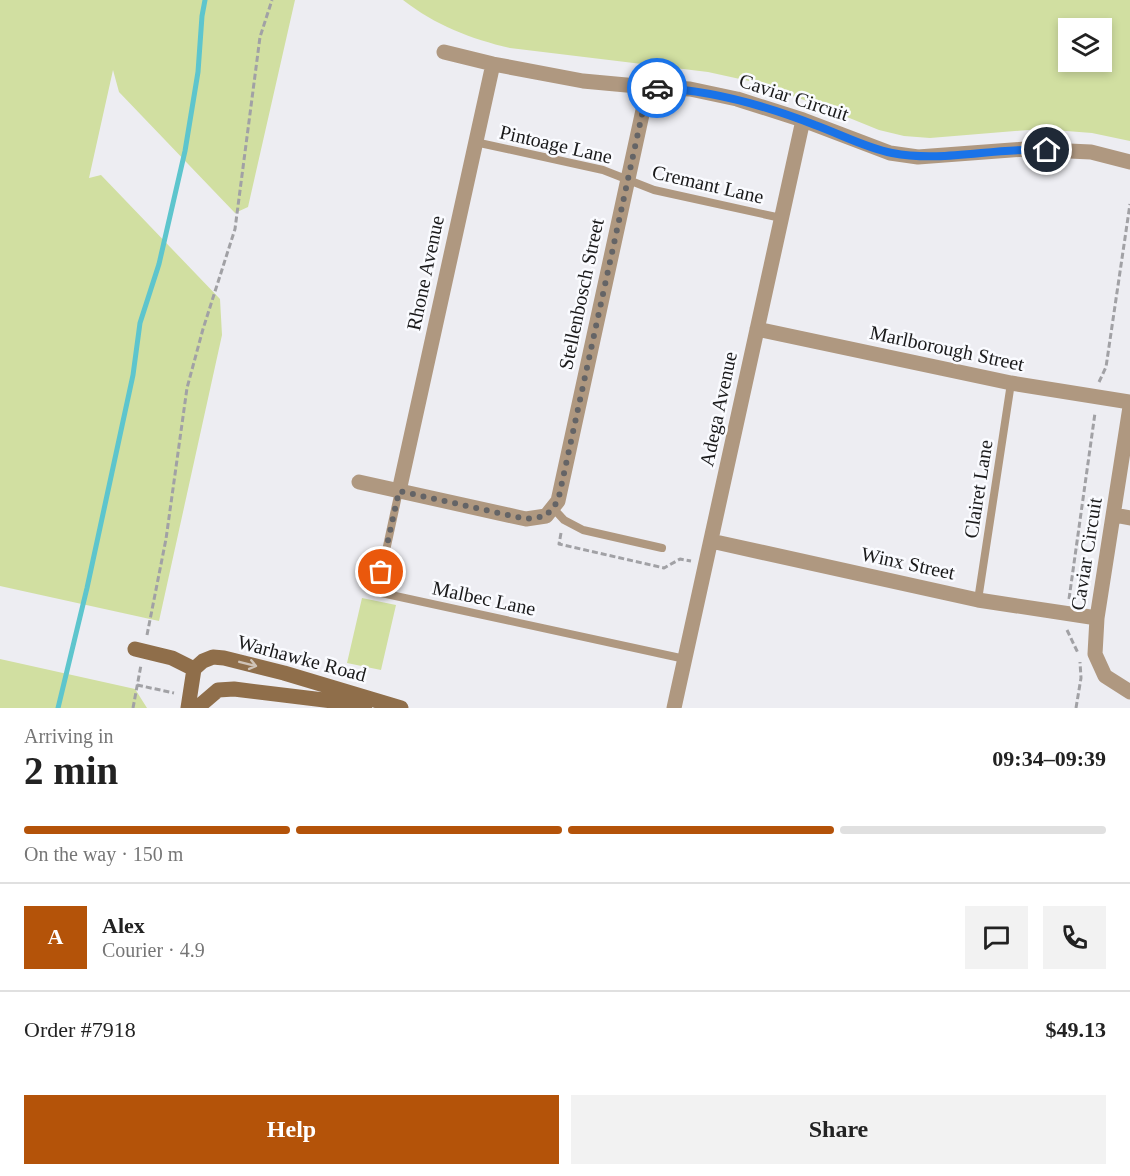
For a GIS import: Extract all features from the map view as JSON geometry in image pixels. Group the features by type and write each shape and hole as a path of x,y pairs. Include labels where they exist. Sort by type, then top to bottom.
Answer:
{"street":[{"name":"Caviar Circuit","path":"444,52 493,64 584,81 690,89 737,99 802,120 890,153 918,157 1024,149 1090,152 1130,162"},
{"name":"Rhone Avenue","path":"399,491 493,64"},
{"name":"Stellenbosch Street","path":"553,508 558,501 648,87"},
{"name":"Adega Avenue","path":"674,708 802,120"},
{"name":"Marlborough Street","path":"757,328 1011,384 1097,397 1130,405"},
{"name":"Caviar Circuit","path":"1130,405 1098,618 1095,654 1105,676 1130,692"},
{"path":"359,482 526,519 546,516 553,508"},
{"path":"1114,515 1130,518"},
{"name":"Winx Street","path":"711,541 978,600 1098,618"},
{"path":"139,650 172,658 195,669 188,708"},
{"name":"Warhawke Road","path":"195,669 203,661 213,657 225,658 401,708"},
{"path":"197,708 218,690 234,689 389,708"}],"lane":[{"name":"Pintoage Lane","path":"476,142 603,170 627,180"},
{"name":"Cremant Lane","path":"627,180 654,190 781,218"},
{"name":"Clairet Lane","path":"978,600 1011,384"},
{"name":"Malbec Lane","path":"399,491 377,592 685,659"},
{"path":"553,508 564,520 583,530 662,548"}],"path":[{"path":"134,708 139,650 166,539 187,388 203,329 235,230 260,37 272,0"},
{"path":"1076,708 1081,678 1080,658 1068,634 1067,613 1099,383 1106,367 1130,204"}],"green space":[{"path":"0,0 295,0 248,207 235,213 119,92 113,70 89,178 101,175 220,299 222,335 159,621 0,586"},
{"path":"403,0 1130,0 1130,141 1092,133 1041,129 930,138 904,136 879,130 810,102 749,81 708,72 510,48 454,30 428,17"},
{"path":"362,598 396,605 381,670 347,663"},
{"path":"0,659 135,689 147,708 0,708"}],"waterway":[{"path":"58,708 87,588 133,375 140,323 159,264 185,151 198,72 205,0"}],"way so far":[{"path":"381,572 399,491 526,519 546,516 558,501 648,87 657,88"}],"route":[{"path":"657,88 690,89 737,99 802,120 890,153 918,157 1024,149 1047,150"}]}
